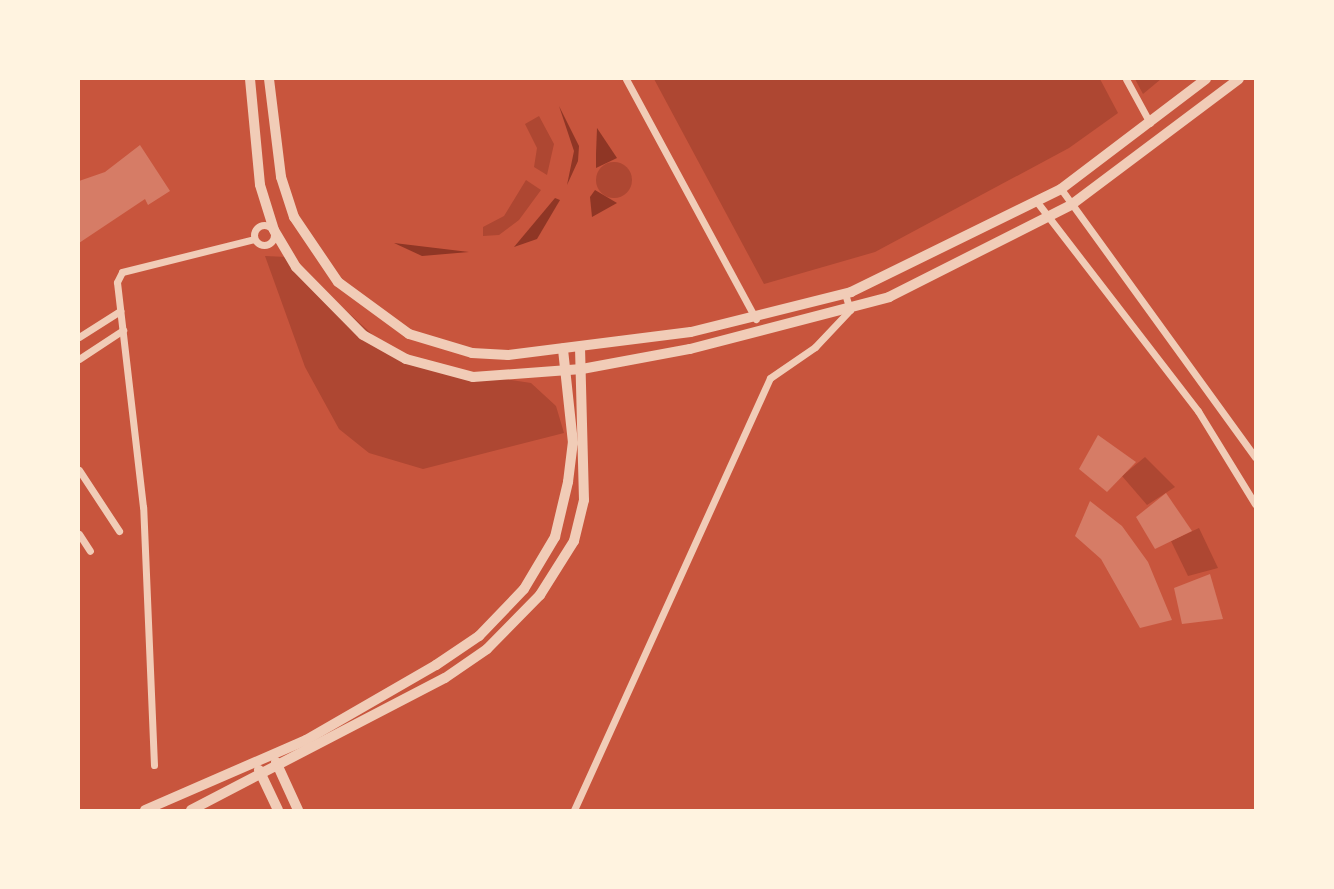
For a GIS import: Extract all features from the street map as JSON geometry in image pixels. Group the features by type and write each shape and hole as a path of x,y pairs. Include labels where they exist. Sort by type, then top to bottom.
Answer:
{"street":[{"path":"250,79 253,151 274,230 324,302 405,359 473,377 582,369 850,310 960,264 1071,205 1239,79"},
{"path":"269,79 274,151 294,217 338,282 409,334 472,353 580,348 756,319 845,294 1061,189 1151,124 1206,79"},
{"path":"626,79 756,319"},
{"path":"1125,79 1151,124"},
{"path":"1061,189 1255,457"},
{"path":"1037,202 1198,411 1255,504"},
{"path":"154,765 143,507 123,330 116,293 122,272 254,239 268,244 274,230 294,217"},
{"path":"254,239 258,226 274,230"},
{"path":"845,294 850,310"},
{"path":"574,810 770,378 815,347 850,310"},
{"path":"79,337 120,311"},
{"path":"79,359 123,330"},
{"path":"191,810 279,769 445,678 487,649 540,595 574,541 584,500 580,348"},
{"path":"145,810 159,807 272,754 447,657 479,636 524,589 555,537 568,482 573,443 564,349"},
{"path":"79,470 119,531"},
{"path":"79,534 90,551"},
{"path":"272,754 298,810"},
{"path":"255,762 278,810"}],"shaded area":[{"path":"654,79 1100,79 1118,113 1069,148 875,252 764,284"},
{"path":"1135,79 1161,79 1143,94"},
{"path":"559,106 579,146 578,161 567,185 574,151"},
{"path":"539,116 554,144 547,175 534,167 537,148 525,124"},
{"path":"597,128 617,158 596,168 596,154"},
{"path":"614,162 626,168 632,180 626,192 614,198 602,192 596,180 602,168"},
{"path":"526,180 541,190 519,220 499,235 483,236 483,227 504,216"},
{"path":"595,190 617,203 592,217 590,197"},
{"path":"555,198 560,200 537,239 514,247"},
{"path":"394,243 469,252 422,256"},
{"path":"265,256 287,257 384,345 443,370 531,383 556,406 564,433 423,469 369,453 339,429 305,367"},
{"path":"1145,457 1175,487 1147,505 1122,476"},
{"path":"1199,528 1218,568 1188,576 1171,541"}],"building":[{"path":"140,145 170,191 148,205 145,199 79,243 79,181 105,172"},
{"path":"1098,435 1136,462 1107,492 1079,469"},
{"path":"1166,493 1192,531 1155,549 1136,517"},
{"path":"1090,501 1122,526 1148,562 1172,620 1140,628 1101,559 1075,536"},
{"path":"1210,574 1223,619 1182,624 1174,588"}]}
